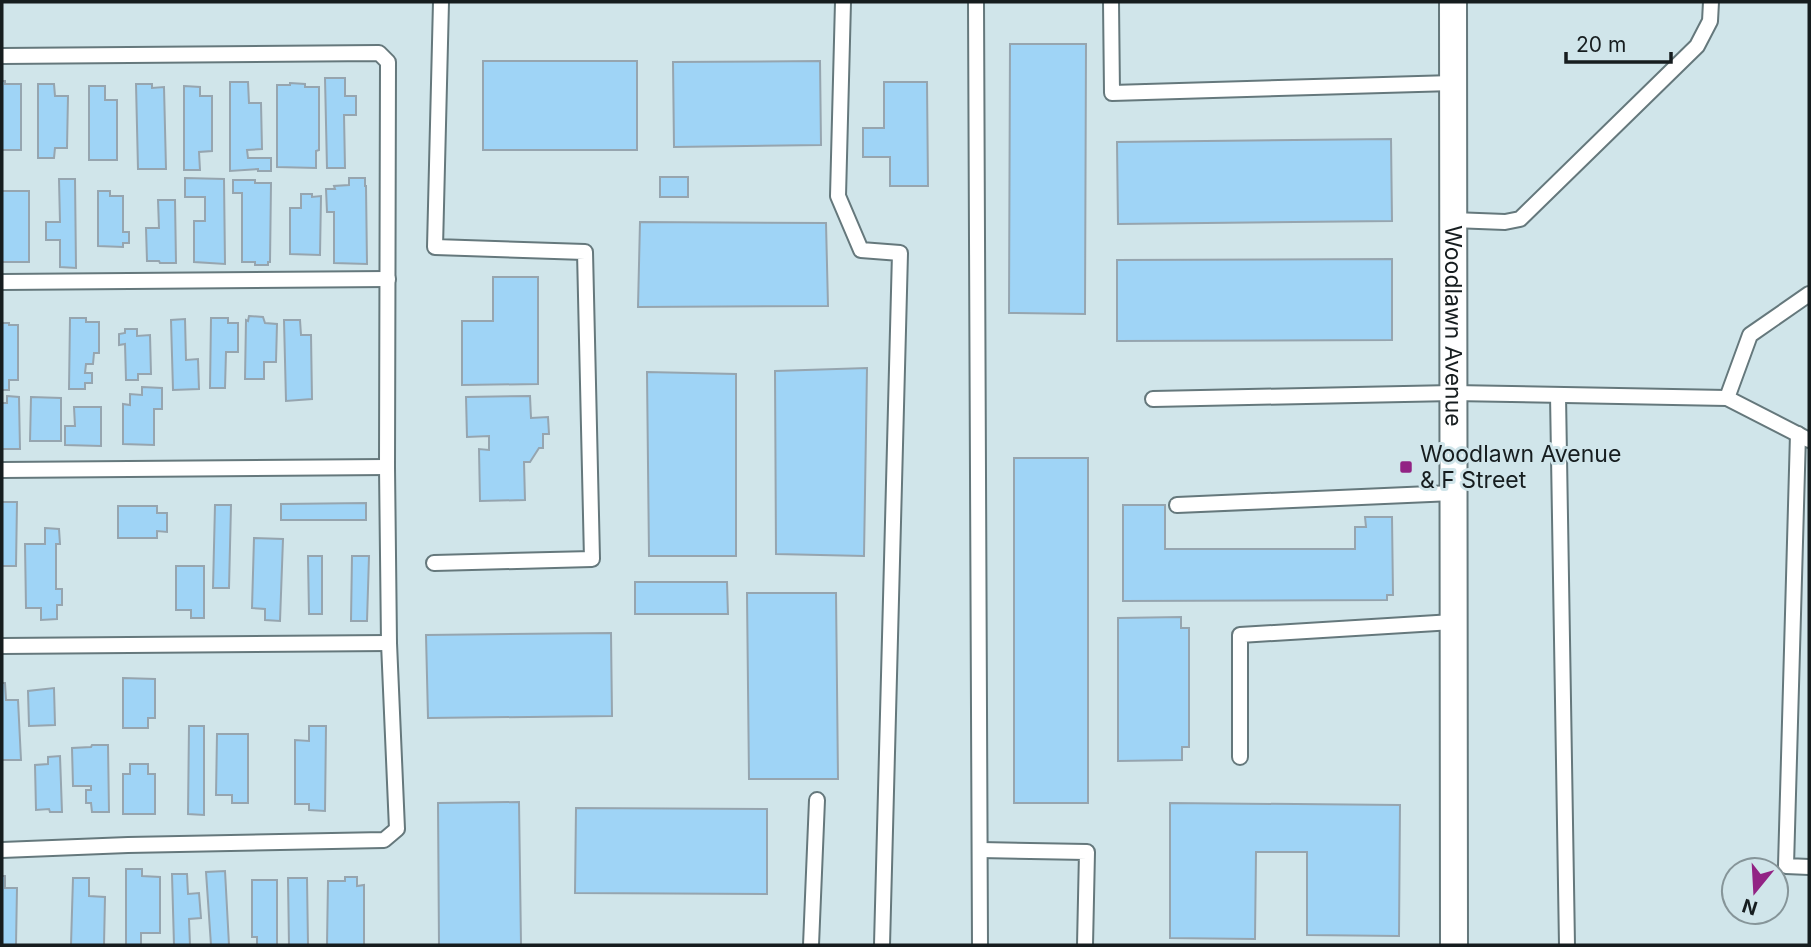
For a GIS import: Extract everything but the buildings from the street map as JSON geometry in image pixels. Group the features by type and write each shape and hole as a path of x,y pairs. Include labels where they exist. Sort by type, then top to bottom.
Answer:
{"street":[{"name":"Woodlawn Avenue","path":"1453,2 1454,945"}],"lane":[{"path":"434,563 592,559 584,252 435,247 441,2"},
{"path":"843,2 838,196 861,250 900,253 882,945"},
{"path":"976,2 980,945"},
{"path":"1111,2 1112,93 1453,83"},
{"path":"1453,220 1505,222 1520,219 1697,46 1710,21 1711,2"},
{"path":"2,57 379,53 388,62 389,643 397,829 384,840 142,844 2,850"},
{"path":"2,282 388,279"},
{"path":"1727,398 1750,335 1809,294"},
{"path":"1153,399 1453,393 1727,398 1804,437 1786,866 1809,867"},
{"path":"1558,395 1567,945"},
{"path":"2,470 387,467"},
{"path":"1177,506 1453,493"},
{"path":"1240,757 1240,635 1453,622"},
{"path":"2,646 389,643"},
{"path":"811,945 817,800"},
{"path":"980,850 1087,852 1084,945"}],"place":[{"name":"Woodlawn Avenue & F Street","path":"1406,467"}]}
